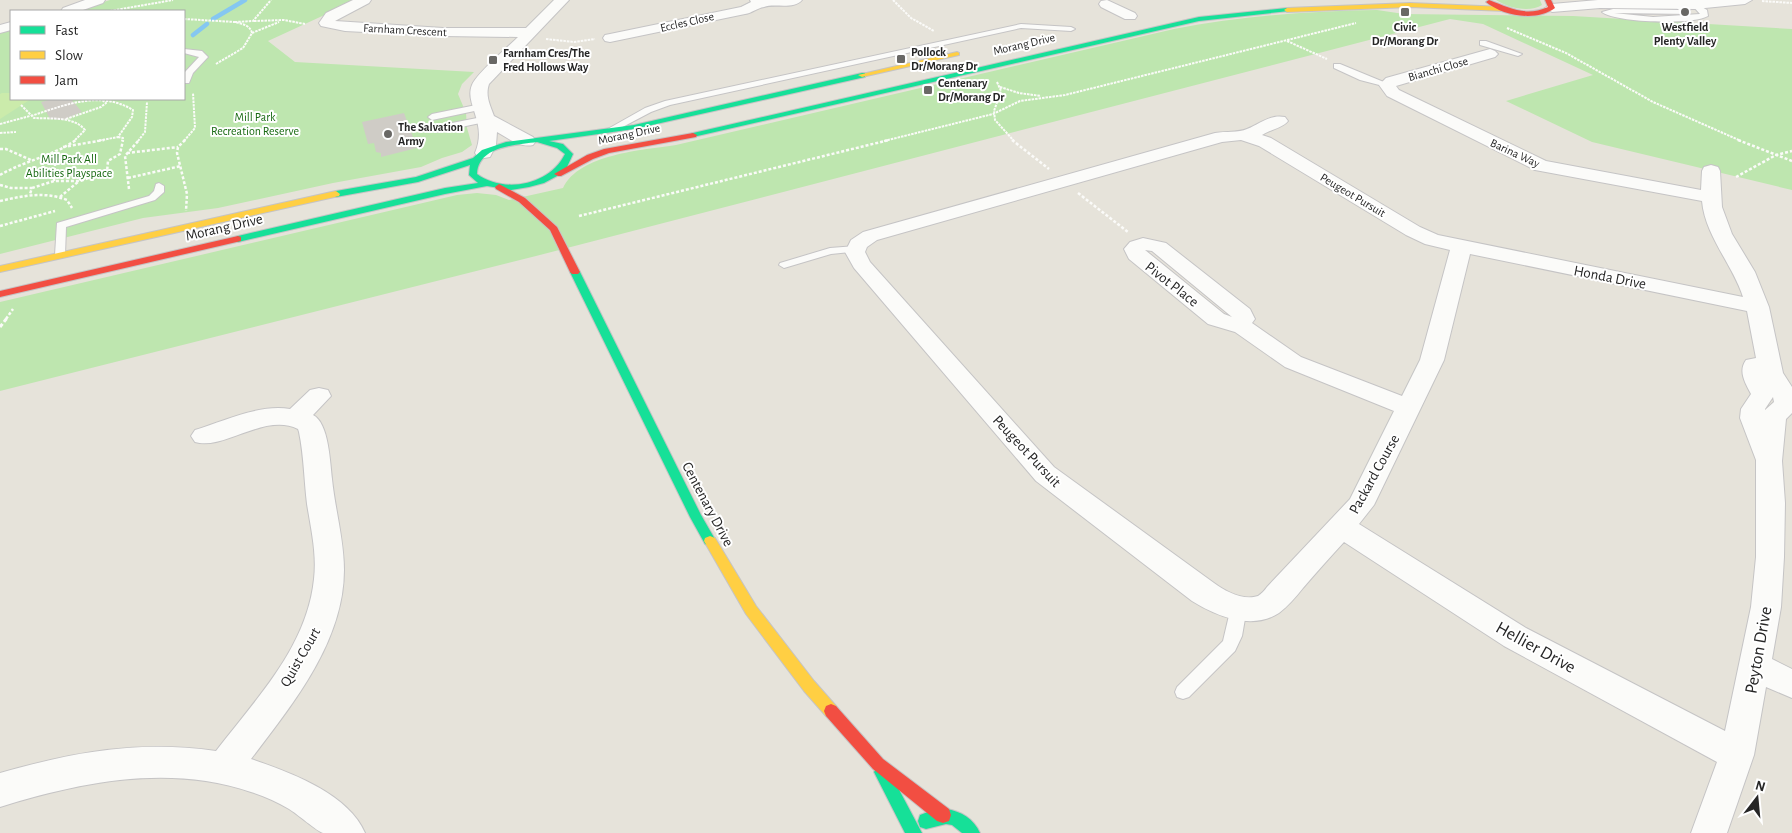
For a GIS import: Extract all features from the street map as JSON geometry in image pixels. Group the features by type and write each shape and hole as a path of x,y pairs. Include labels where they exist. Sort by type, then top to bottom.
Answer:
{"main road":[{"path":"1486,0 1506,9 1536,13 1547,11 1550,4"},
{"name":"Morang Drive","path":"499,187 528,185 555,178 590,157 625,147 694,135 1179,23 1245,13 1310,7 1428,5 1506,9"},
{"path":"1113,20 1134,15"},
{"name":"Morang Drive","path":"1026,39 1076,28"},
{"name":"Morang Drive","path":"0,269 331,195 435,176 512,143 607,131 973,51"},
{"path":"532,141 560,146 567,152 569,158 566,166 555,178"},
{"path":"480,156 472,167 472,174 476,180 499,187"},
{"name":"Morang Drive","path":"0,294 485,184"},
{"name":"Centenary Drive","path":"499,187 522,200 554,229 696,517 733,582 782,652 878,764 943,815 953,816 961,820 972,833"},
{"name":"Centenary Drive","path":"554,214 554,229"},
{"name":"Centenary Drive","path":"878,764 914,833"},
{"path":"919,833 926,822 934,816 943,815"}],"street":[{"path":"71,10 98,0"},
{"name":"Farnham Crescent","path":"364,0 331,16 326,23 345,27 443,32 478,31 527,35"},
{"path":"480,156 489,141 484,113 478,94 481,83 562,0"},
{"path":"760,1 779,3 795,0"},
{"path":"1602,0 1691,10 1745,0"},
{"name":"Eccles Close","path":"610,38 745,10 760,1"},
{"path":"1105,2 1134,15"},
{"path":"1105,2 1113,20"},
{"path":"1550,4 1643,4"},
{"name":"Bianchi Close","path":"1387,85 1492,49"},
{"name":"Barina Way","path":"1387,85 1393,93 1533,163 1564,171 1710,197"},
{"path":"484,113 532,141"},
{"name":"Peugeot Pursuit","path":"1249,136 1264,126 1279,121"},
{"name":"Peugeot Pursuit","path":"1239,607 1216,600 1202,592 1045,474 858,260 855,256 856,249 862,240 870,236 1221,136 1236,135 1249,136 1265,142 1412,231 1432,240 1461,247"},
{"path":"1711,171 1710,197 1718,227 1750,285 1758,307 1771,374 1790,402"},
{"name":"Pivot Place","path":"1140,244 1136,246 1133,252 1216,319 1224,323 1240,325 1293,362 1409,408"},
{"name":"Honda Drive","path":"1461,247 1758,307"},
{"name":"Packard Course","path":"1239,607 1262,608 1268,605 1342,527 1360,505 1432,360 1461,247"},
{"path":"1763,335 1753,371 1763,394 1790,402"},
{"name":"Peyton Drive","path":"1763,394 1753,409 1754,418 1769,461"},
{"path":"204,436 273,417 296,417 319,396"},
{"name":"Peyton Drive","path":"1709,833 1737,755 1756,667 1766,607 1770,557 1771,503 1769,461 1774,416 1790,402"},
{"name":"Quist Court","path":"223,769 293,674 310,645 327,598 330,578 329,556 311,430 309,424 296,417"},
{"name":"Hellier Drive","path":"1342,527 1515,637 1737,755"},
{"path":"1756,667 1792,684"},
{"path":"0,790 50,776 133,762 174,762 223,769 260,779 290,790 304,797 334,819 347,833"}],"lane":[{"path":"1691,10 1679,18 1623,18 1612,16 1606,12 1691,10"},
{"path":"607,131 648,110 668,103 1021,26 1076,28"},
{"path":"1492,49 1518,54"},
{"path":"185,51 199,53 204,57 189,72 186,81"},
{"path":"1324,68 1349,62"},
{"name":"Barina Way","path":"1337,66 1363,78 1387,85"},
{"path":"432,117 484,113"},
{"path":"436,129 484,113"},
{"path":"60,255 61,225 152,198 159,192 159,186"},
{"path":"784,265 830,251 856,249"},
{"path":"1183,692 1229,646 1234,636 1239,607"}],"path":[{"path":"115,10 173,0"},
{"path":"253,21 271,0"},
{"path":"893,0 910,18 949,42"},
{"path":"185,19 235,22 284,20 305,24"},
{"path":"211,67 243,48 252,33 284,20"},
{"path":"235,22 246,26 252,33"},
{"path":"579,216 994,114 1014,103 1065,95 1362,22"},
{"path":"1504,27 1566,53 1672,111 1792,161"},
{"path":"527,35 574,42 610,38"},
{"path":"1286,40 1334,62 1337,66"},
{"path":"984,68 1000,87 1019,93 1044,97"},
{"path":"1000,87 1000,95 994,114 1000,128 1062,182 1092,201 1104,214 1124,227 1140,244"},
{"path":"185,214 187,194 177,153 178,147 195,128 193,92"},
{"path":"63,120 101,107 106,103 102,100"},
{"path":"0,124 80,102 102,100 123,102 133,110 128,123 118,137"},
{"path":"129,190 126,156 145,132 147,102"},
{"path":"0,175 63,147 78,138 85,130 80,123 30,116 21,105"},
{"path":"0,133 16,132"},
{"path":"0,185 11,188 32,188 54,181 80,181 107,172 108,161 120,154 123,138 118,137 63,147"},
{"path":"127,153 178,147"},
{"path":"0,149 6,149 31,160"},
{"path":"54,181 56,150"},
{"path":"1736,177 1753,170 1774,154 1792,150"},
{"path":"60,197 80,181"},
{"path":"30,194 32,188"},
{"path":"0,201 30,194 60,197 67,200 72,209"},
{"path":"0,226 62,209"},
{"path":"0,327 15,306"}],"green space":[{"name":"Mill Park Recreation Reserve","path":"110,0 357,0 268,41 295,62 474,72 462,84 458,94 466,113 467,128 472,145 462,152 421,167 333,183 218,208 143,218 0,254 0,31 10,28 10,100 185,100 185,10 78,10"},
{"path":"1496,0 1540,0 1542,5 1525,9 1507,5"},
{"path":"1377,10 1404,14 1573,16 1792,29 1792,190 1592,142 1506,101 1593,75 1483,24 1450,19 536,256 0,391 0,302 457,195 477,193 496,195 509,200 563,188 571,177 583,168 613,156 676,145 1174,29 1276,15"},
{"path":"10,93 10,100 29,100 0,119 0,94"}],"building":[{"path":"48,100 72,100 82,112 63,120 50,119 41,102"},
{"name":"The Salvation Army","path":"404,113 417,148 381,157 381,153 376,152 374,143 368,144 362,122"}],"waterway":[{"path":"213,19 245,0"},
{"path":"193,35 207,24"}],"traffic: fast":[{"path":"693,135 1199,19 1287,10"},
{"path":"537,140 634,127 862,75"},
{"path":"537,140 560,146 569,154 564,165 554,174 526,186 511,187 496,186 483,182 473,175 473,166 485,152 518,142 537,140"},
{"path":"336,194 418,179 476,160"},
{"path":"238,239 445,191 485,184"},
{"path":"575,272 696,517 710,541"},
{"path":"882,772 914,833"},
{"path":"926,821 933,818 952,817 957,819 972,833"}],"traffic: slow":[{"path":"1287,10 1410,5 1505,9"},
{"path":"862,75 957,54"},
{"path":"0,269 336,194"},
{"path":"710,541 751,610 809,686 831,711"}],"traffic: jam":[{"path":"1489,2 1512,12 1528,14 1552,8 1548,0"},
{"path":"558,174 590,157 607,151 693,135"},
{"path":"499,187 522,200 554,229 575,272"},
{"path":"0,294 238,239"},
{"path":"831,711 878,764 943,815"}],"place":[{"name":"Civic Dr/Morang Dr","path":"1405,12"},
{"name":"Westfield Plenty Valley","path":"1685,12"},
{"name":"Pollock Dr/Morang Dr","path":"901,59"},
{"name":"Farnham Cres/The Fred Hollows Way","path":"493,60"},
{"name":"Centenary Dr/Morang Dr","path":"928,90"},
{"name":"The Salvation Army","path":"388,134"}],"park label":[{"name":"Mill Park All Abilities Playspace","path":"69,166"}]}
